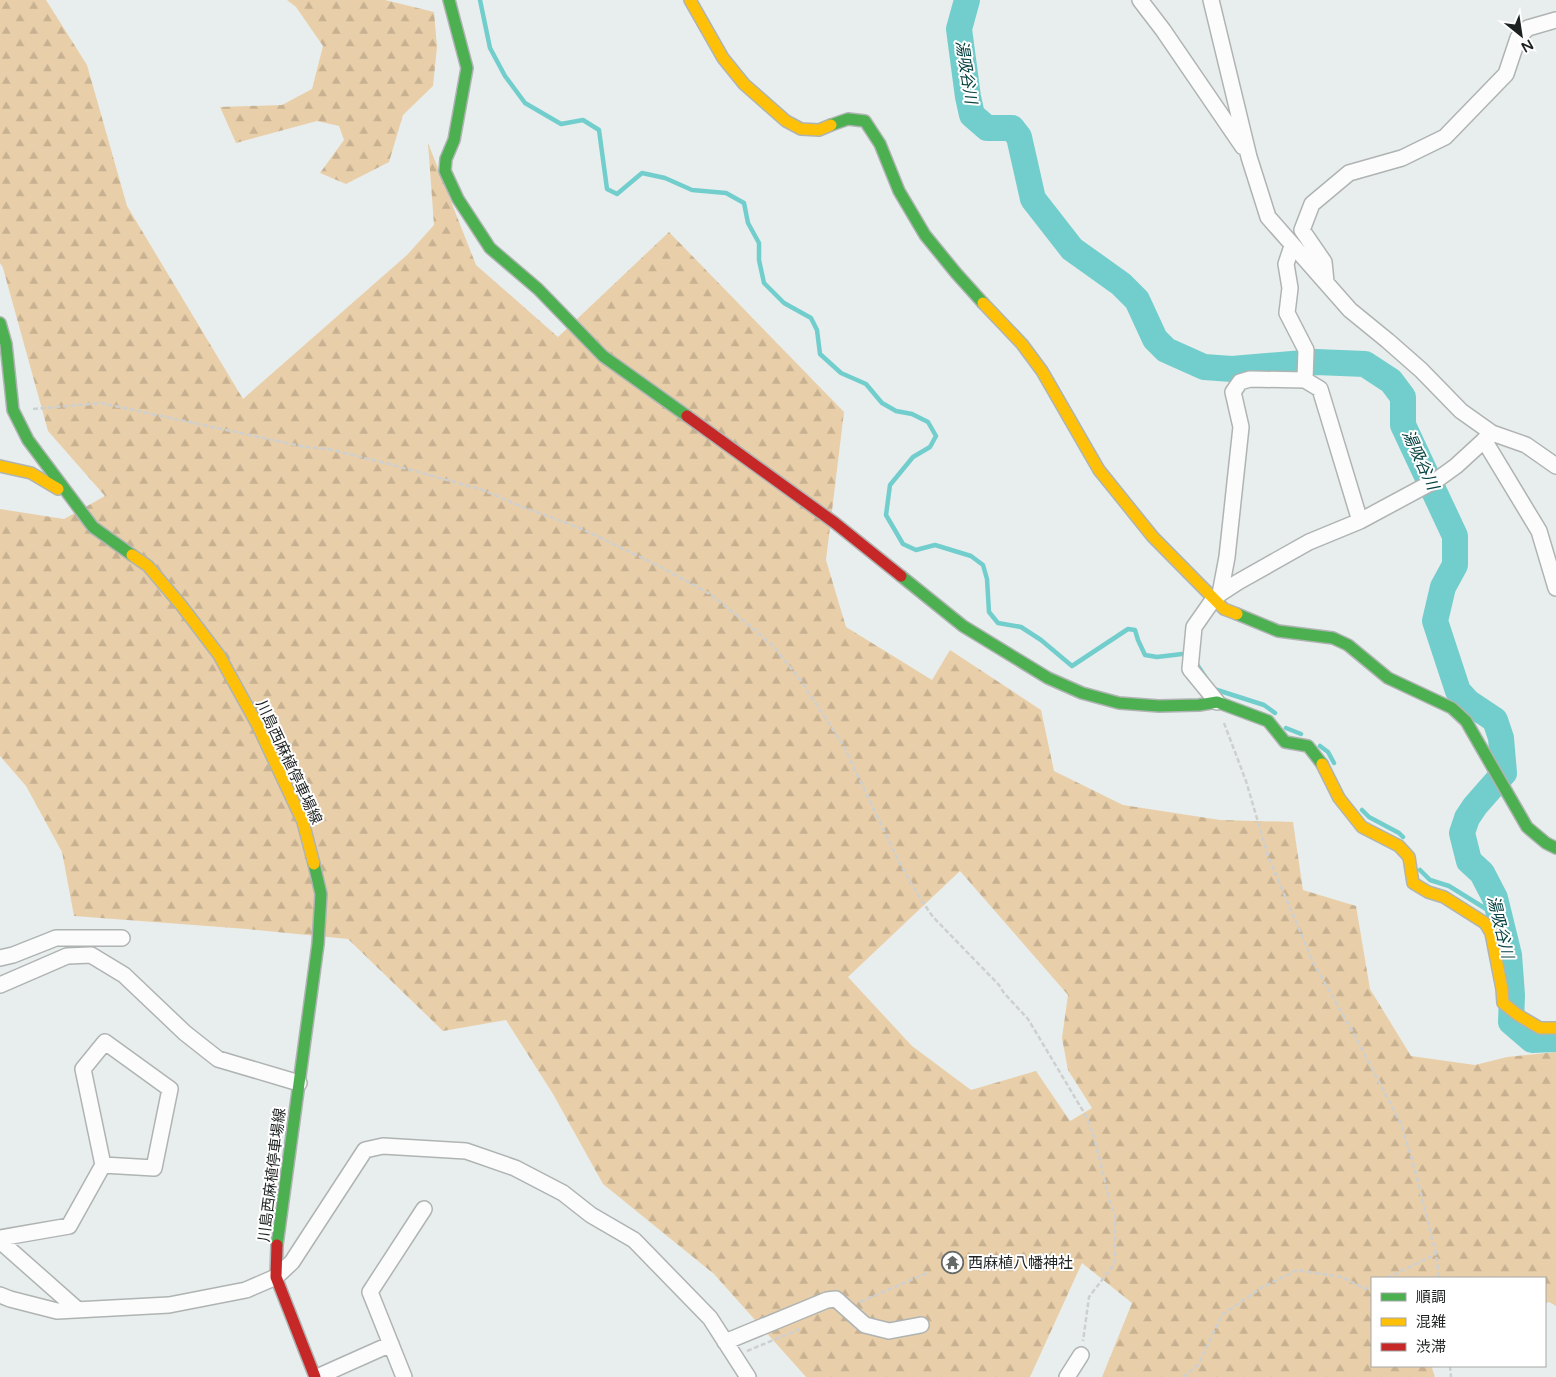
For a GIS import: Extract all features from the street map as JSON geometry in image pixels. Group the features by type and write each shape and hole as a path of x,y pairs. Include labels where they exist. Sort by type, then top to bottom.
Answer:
{"street":[{"path":"449,0 467,68 454,140 446,159 445,171 458,199 490,248 538,289 603,356 835,523 963,626 1048,678 1082,693 1119,702 1159,706 1200,705 1217,702"},
{"path":"690,0 728,64 744,84 786,121 802,129 819,130 848,119 865,121 880,144 899,191 925,235 956,273 1022,344 1037,364 1099,470 1153,536 1217,596 1224,609 1278,631 1333,638 1348,645 1388,678 1452,708 1466,721 1528,827 1546,843 1556,848"},
{"path":"1140,0 1163,30 1249,157"},
{"path":"1211,0 1249,157 1268,217 1350,310 1421,370 1488,436 1538,531 1556,588"},
{"path":"1326,282 1324,262 1302,230 1312,204 1349,173 1402,158 1445,137 1506,74 1518,38 1528,28 1556,20"},
{"path":"1292,246 1286,264 1290,288 1287,313 1306,350 1304,375"},
{"name":"川島西麻植停車場線","path":"0,323 6,344 13,410 28,440 93,527 148,566 182,605 219,655 257,724 303,822 321,894 321,911 278,1231 276,1277 316,1377"},
{"path":"1217,596 1227,556 1241,427 1234,392 1240,382 1250,379 1304,375 1320,389 1360,521"},
{"path":"1488,436 1456,466 1432,482 1360,521 1309,542 1217,596 1194,627 1190,669 1217,702 1268,721 1285,742 1308,746 1326,770 1339,798 1362,826 1399,846 1409,857 1413,883 1428,892 1444,897 1485,923 1491,933 1503,1003 1518,1015 1540,1028 1556,1028"},
{"path":"1488,436 1526,445 1556,466"},
{"path":"0,466 31,473 68,495"},
{"path":"56,938 67,956"},
{"path":"0,958 13,955 56,938 122,938"},
{"path":"0,985 67,956 91,955 124,975 185,1033 218,1059 299,1083"},
{"path":"0,1240 69,1226 103,1166 83,1069 105,1042 170,1089 154,1168 103,1166"},
{"path":"0,1294 10,1299 57,1311 169,1305 246,1290 276,1277 292,1262 365,1150 383,1146 466,1151 515,1168 563,1193 591,1215 634,1240 710,1318 748,1377"},
{"path":"404,1377 370,1292 424,1209"},
{"path":"0,1240 78,1310"},
{"path":"726,1342 826,1300 836,1299 865,1325 890,1331 921,1325"},
{"path":"316,1377 391,1344"},
{"path":"1067,1377 1081,1355"}],"path":[{"path":"13,410 101,403 305,447 328,449 483,490 580,528 659,566 710,594 755,630 775,648 801,681 843,745 899,862 920,898 933,917 999,985 1028,1019 1086,1116 1094,1136 1115,1216 1115,1263 1088,1297 1081,1355"},
{"path":"1217,702 1239,767 1246,781 1268,856 1313,962 1355,1036 1401,1124 1415,1170 1436,1254 1439,1277"},
{"path":"1389,1277 1436,1254"},
{"path":"1183,1377 1198,1365 1222,1315 1261,1288 1297,1270 1342,1277 1365,1289 1371,1286"}],"green space":[{"path":"0,0 46,0 87,65 127,206 243,399 407,255 434,225 428,143 476,265 558,337 669,232 844,412 826,560 846,627 932,680 950,650 1041,710 1054,771 1123,805 1220,820 1293,822 1303,890 1356,906 1370,989 1411,1056 1475,1065 1507,1057 1556,1052 1556,1306 1549,1302 1546,1303 1546,1277 1371,1277 1371,1367 1433,1367 1435,1377 1102,1377 1132,1303 1082,1263 1030,1377 806,1377 714,1274 603,1184 553,1094 506,1020 443,1031 348,939 247,929 74,916 62,852 26,786 0,756 0,509 64,519 105,496 48,431 3,268 0,263","holes":["960,871 1068,995 1062,1038 1068,1070 1092,1108 1070,1121 1036,1071 971,1090 912,1046 848,977"]},
{"path":"287,0 385,0 434,12 437,47 433,86 403,115 389,162 346,184 320,173 344,140 339,126 317,121 236,143 220,107 282,105 312,89 323,46 296,7"}],"waterway":[{"path":"480,0 490,48 505,76 525,103 561,124 583,120 599,130 607,189 617,194 642,173 665,178 692,190 726,193 744,203 748,223 759,243 759,260 764,283 784,303 811,318 817,330 820,354 841,373 866,384 882,403 896,411 912,414 928,422 936,436 930,447 913,457 890,485 886,515 903,544 916,550 935,545 971,556 983,565 987,579 989,612 998,623 1021,627 1041,640 1072,666 1128,629 1135,630 1145,655 1157,657 1182,654"},
{"name":"湯吸谷川","path":"967,0 959,29 972,115 987,128 1012,128 1019,137 1033,199 1072,249 1121,284 1137,300 1155,339 1166,350 1204,367 1232,369 1316,362 1365,364 1391,381 1403,397 1403,425 1455,536 1455,565 1443,587 1435,621 1458,691 1468,702 1495,720 1501,738 1504,773 1475,806 1467,818 1462,833 1469,861 1482,873 1495,898 1509,955 1512,995 1511,1022 1532,1040 1556,1039"},
{"path":"1196,663 1206,678"},
{"path":"1214,689 1264,705 1275,713"},
{"path":"1286,728 1301,734"},
{"path":"1320,746 1328,752 1334,763"},
{"path":"1362,810 1369,817 1403,837"},
{"path":"1420,870 1430,880 1449,886 1499,917"}],"traffic: fast":[{"path":"449,0 467,68 454,140 446,159 445,171 458,199 490,248 538,289 603,356 687,416"},
{"path":"831,125 848,119 865,121 880,144 899,191 925,235 983,303"},
{"path":"0,323 6,344 13,410 28,440 93,527 132,555"},
{"path":"901,576 963,626 1048,678 1082,693 1119,703 1159,706 1199,705 1217,702 1268,721 1285,742 1308,746 1322,764"},
{"path":"1237,614 1278,631 1333,638 1348,645 1388,678 1452,708 1466,721 1527,827 1546,843 1556,848"},
{"path":"277,1245 318,944 321,894 314,864"}],"traffic: slow":[{"path":"690,0 723,58 744,84 786,121 801,129 819,130 831,125"},
{"path":"983,303 1022,344 1042,371 1099,470 1153,537 1224,609 1237,614"},
{"path":"0,466 31,473 58,489"},
{"path":"132,555 148,566 219,655 257,724 303,822 314,864"},
{"path":"1322,764 1339,798 1362,827 1399,846 1409,857 1413,883 1428,892 1444,897 1485,923 1491,933 1503,1003 1518,1015 1540,1028 1556,1028"}],"traffic: jam":[{"path":"687,416 835,523 901,576"},
{"path":"277,1245 276,1277 315,1377"}],"place":[{"name":"西麻植八幡神社","path":"952,1263"}]}
